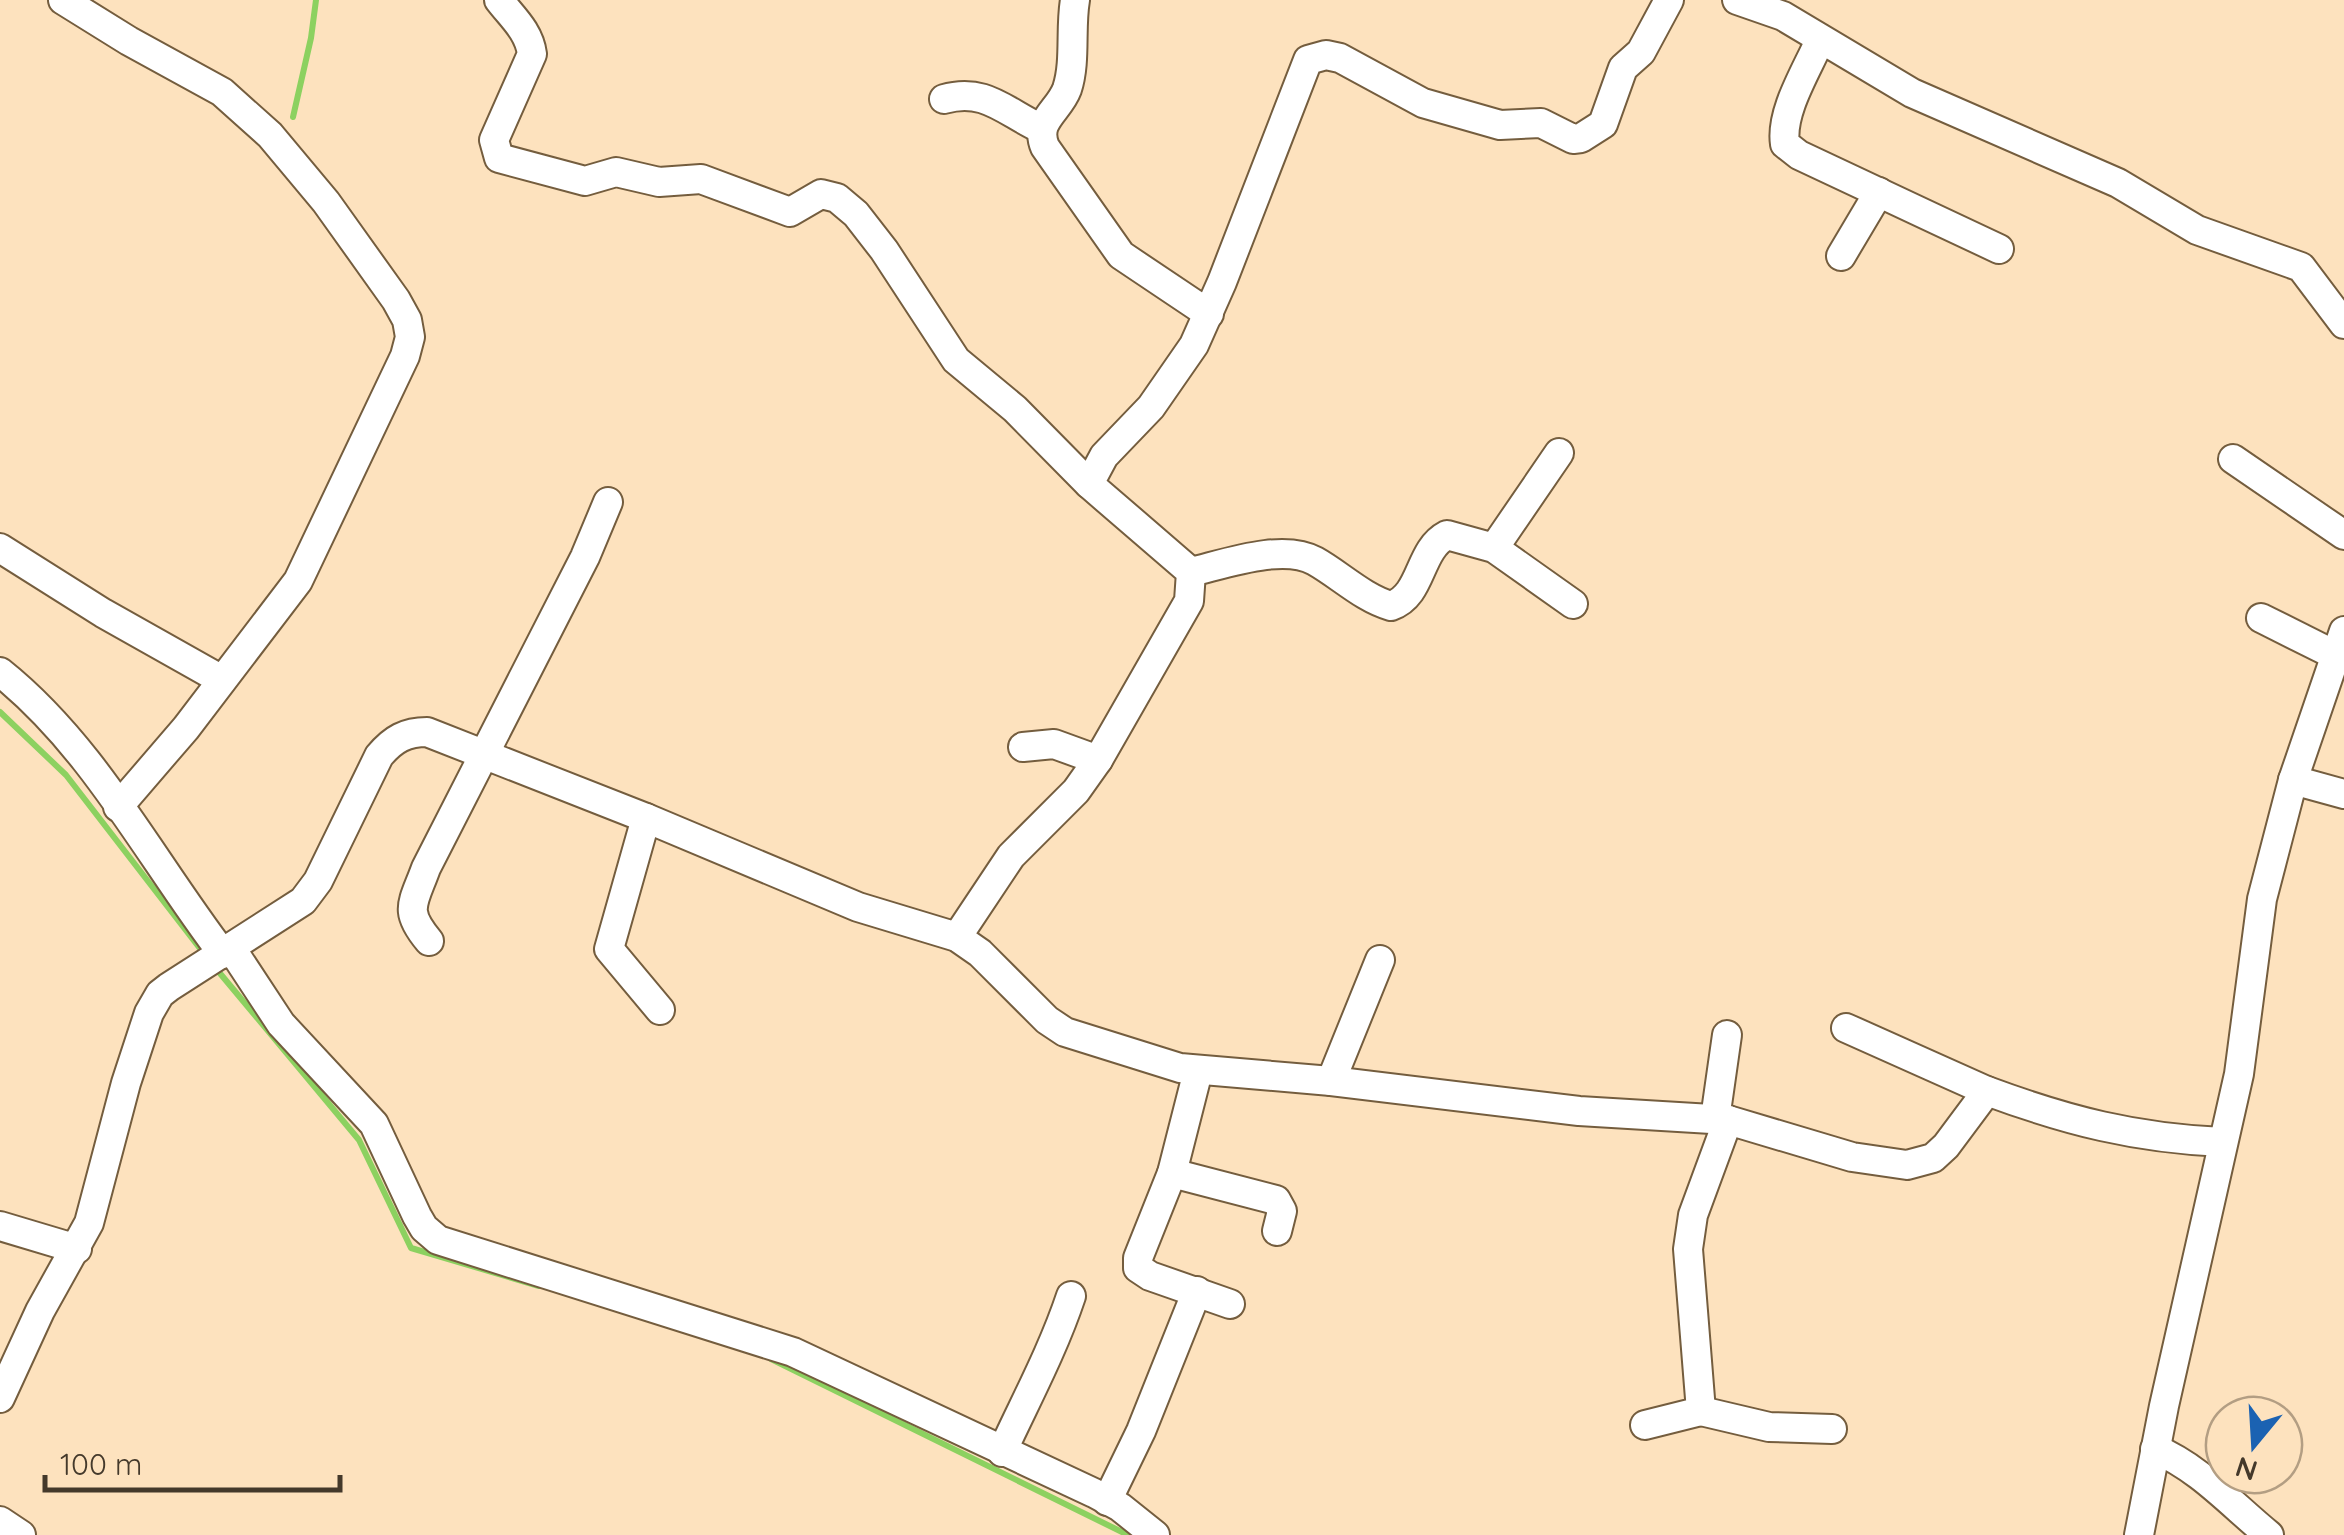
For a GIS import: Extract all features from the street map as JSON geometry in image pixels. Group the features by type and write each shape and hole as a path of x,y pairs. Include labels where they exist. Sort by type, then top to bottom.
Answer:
{"street":[{"path":"64,0 128,41 222,92 244,109 326,202 407,320 410,337 405,356 312,555 290,592 186,728 118,806"},
{"path":"498,0 522,28 532,54 494,140 499,158 585,181 616,172 659,182 702,179 790,212 821,194 837,198 884,250 956,360 1015,409 1089,484 1190,572"},
{"path":"1075,0 1068,87 1042,128 1041,138 1121,255 1209,314"},
{"path":"1089,484 1104,456 1151,407 1194,346 1308,60 1326,55 1340,58 1423,102 1500,125 1541,123 1572,139 1581,138 1603,124 1622,68 1642,52 1669,0"},
{"path":"1737,0 1783,16 1912,92 2118,183 2196,230 2302,267 2344,324"},
{"path":"1820,40 1792,104 1783,133 1785,144 1799,155 1999,249"},
{"path":"944,99 977,95 1042,128"},
{"path":"1841,256 1879,192"},
{"path":"1494,548 1559,453"},
{"path":"2234,460 2344,535"},
{"path":"429,941 414,922 416,896 585,557 608,502"},
{"path":"1190,572 1293,552 1391,606 1408,595 1434,544 1440,538 1457,536 1494,548 1572,604"},
{"path":"0,548 103,613 222,680"},
{"path":"957,937 1011,856 1076,791 1098,760 1188,600 1190,572"},
{"path":"2139,1535 2242,1059 2262,899 2293,780 2339,643 2260,618"},
{"path":"0,672 46,715 94,772 281,1024 374,1124 417,1216 438,1240 793,1352 1107,1501 1155,1535"},
{"path":"0,1398 40,1310 77,1250 95,1208 126,1083 154,1002 168,987 294,908 312,891 362,786 388,745 403,735 427,732 646,818 858,908 957,937 980,952 1065,1032 1198,1071 1331,1081 1505,1104 1722,1119 1852,1157 1907,1166 1933,1158 1946,1146 1987,1091"},
{"path":"1023,746 1054,744 1098,760"},
{"path":"2293,780 2344,794"},
{"path":"646,818 609,950 660,1010"},
{"path":"1331,1081 1380,960"},
{"path":"1846,1028 1987,1091 2076,1122 2155,1138 2222,1142"},
{"path":"1701,1411 1688,1250 1692,1215 1722,1119 1727,1035"},
{"path":"1198,1071 1172,1174 1138,1258 1138,1268 1230,1304"},
{"path":"1172,1174 1276,1200 1282,1211 1278,1231"},
{"path":"0,1226 77,1250"},
{"path":"1107,1501 1141,1432 1197,1291"},
{"path":"1002,1452 1039,1370 1055,1346 1071,1296"},
{"path":"1645,1425 1701,1411 1769,1427 1832,1429"},
{"path":"2155,1449 2196,1470 2218,1494 2270,1535"},
{"path":"0,1521 22,1535"}],"waterway":[{"path":"293,117 316,0"},
{"path":"0,712 66,775 205,955"},
{"path":"213,965 359,1140 411,1248 539,1286"},
{"path":"771,1359 1128,1535"}]}
